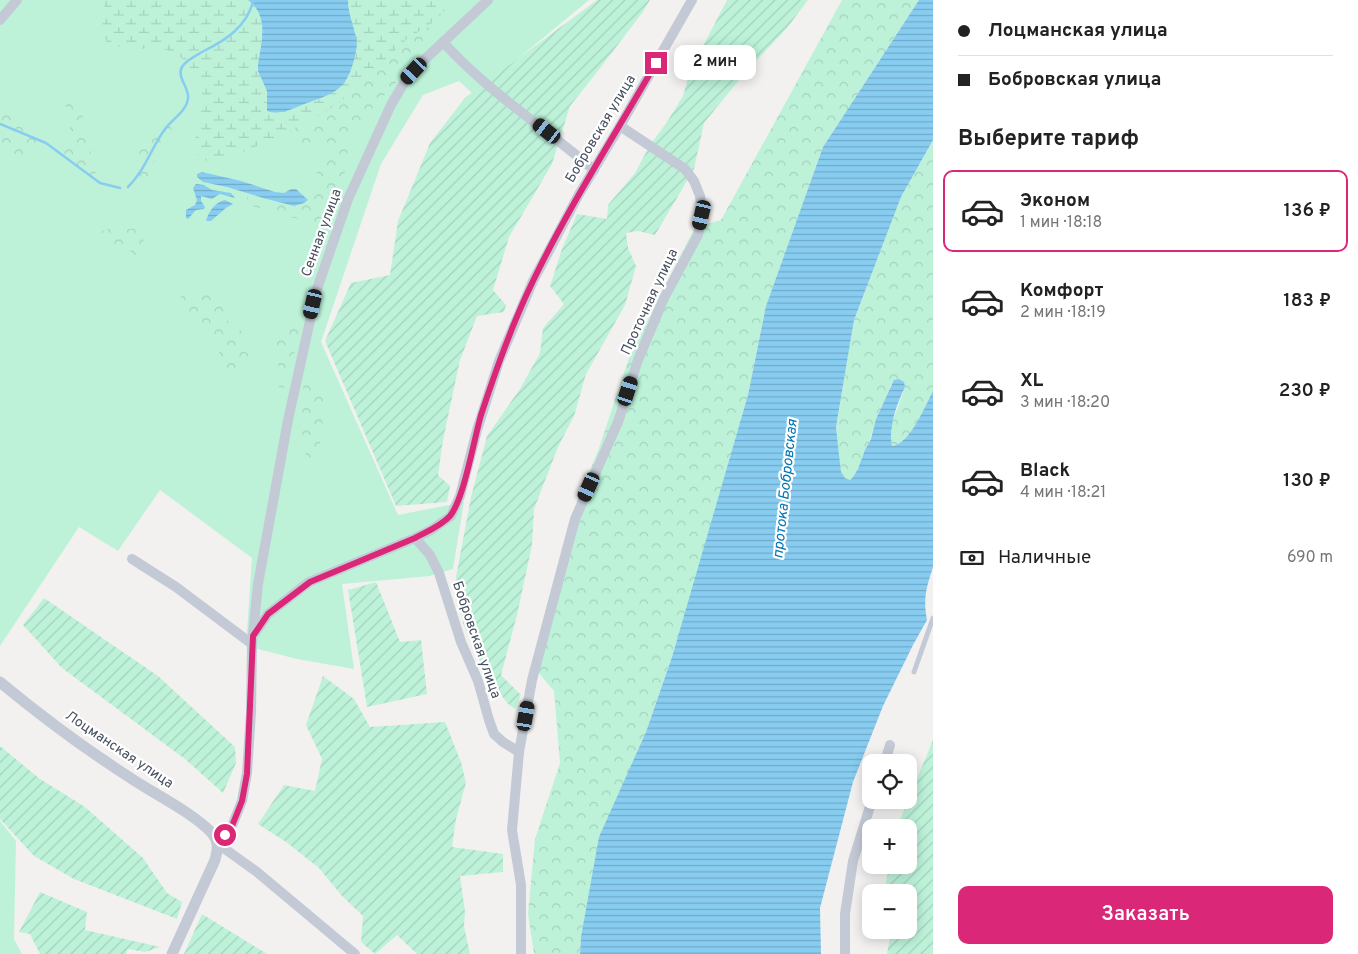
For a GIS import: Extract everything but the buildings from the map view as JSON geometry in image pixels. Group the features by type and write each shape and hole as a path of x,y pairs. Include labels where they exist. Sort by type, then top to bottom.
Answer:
{"street":[{"path":"0,20 17,0"},
{"name":"Сенная улица","path":"253,640 258,584 288,420 317,289 348,199 391,105 405,81 488,0"},
{"name":"Бобровская улица","path":"253,640 268,614 310,582 415,538 431,530 450,516 460,496 476,430 499,361 533,281 578,196 692,0"},
{"path":"443,42 505,100 594,170"},
{"name":"Проточная улица","path":"519,752 532,680 575,519 618,422 638,360 664,298 698,235 702,215 700,196 694,182 685,169 620,126"},
{"name":"Бобровская улица","path":"415,538 430,555 439,573 461,642 478,681 488,720 494,734 519,752"},
{"path":"132,559 176,586 253,640 247,774 242,801 232,826 218,844 210,874 172,954"},
{"name":"Лоцманская улица","path":"0,682 101,759 196,819 212,833 218,844 257,872 355,954"},
{"path":"887,754 890,745"},
{"path":"519,752 512,830 521,885 521,954"},
{"path":"845,954 845,914 853,861 869,809"}],"lane":[{"path":"914,672 933,618"}],"green space":[{"path":"0,0 589,0 474,95 459,81 423,95 381,164 321,342 398,515 464,502 453,569 430,576 342,584 354,669 297,659 246,646 252,558 160,490 118,551 79,527 0,646"},
{"path":"105,0 248,0 255,7 262,22 262,39 258,65 266,93 266,106 289,111 330,94 351,71 357,44 348,0 451,0 442,14 427,27 409,37 368,74 351,94 324,113 248,150 217,160 207,161 198,155 196,149 196,137 203,98 198,80 184,60 168,50 129,48 108,44 102,27"},
{"path":"597,0 650,0 570,106 552,164 509,237 493,290 506,305 504,312 477,316 460,360 443,440 438,475 450,486 447,502 396,506 325,341 351,283 390,275 398,221 430,143 465,98"},
{"path":"727,0 808,0 787,28 744,74 704,123 694,169 655,235 638,231 626,233 628,248 636,266 625,305 586,374 574,416 558,447 534,509 532,545 517,615 501,675 521,695 515,709 507,703 484,669 463,623 456,577 471,497 487,436 520,389 540,353 543,328 564,304 550,286 562,249 577,214 607,219 608,205 635,173 650,145 683,96 690,71"},
{"path":"842,0 919,0 823,147 766,306 748,395 702,557 672,657 646,732 581,937 580,954 534,954 528,914 535,839 560,763 554,691 532,665 571,517 599,448 630,355 695,227 721,220"},
{"path":"427,27 438,33 437,43 405,68 395,84 361,120 348,149 346,170 319,225 244,204 249,194 263,198 307,202 317,195 317,166 325,160 329,151 325,142 304,144 296,142 285,133 343,101 368,74 409,37"},
{"path":"68,93 73,94 83,117 83,133 90,147 92,162 98,170 93,174 81,174 75,171 63,161 56,151 70,128 65,101"},
{"path":"0,105 7,112 17,116 25,123 35,124 38,128 40,147 29,160 16,155 0,142"},
{"path":"163,123 171,126 173,135 160,158 153,162 145,187 139,187 134,181 138,155 144,138 155,126"},
{"path":"933,140 933,391 911,432 899,444 892,446 892,423 905,387 891,385 858,469 850,480 845,479 841,472 836,427 854,320 901,197"},
{"path":"143,225 148,232 143,238 147,254 139,259 129,250 118,248 101,240 101,231 132,229"},
{"path":"189,292 195,297 207,293 217,293 224,297 227,308 224,318 240,329 252,350 249,358 252,366 248,374 229,375 210,332 181,306 181,296"},
{"path":"294,325 298,329 300,339 292,358 283,394 279,387 278,362 273,352 273,341 279,332"},
{"path":"306,379 316,381 325,398 327,407 326,412 322,416 321,456 315,465 309,462 299,438 299,423 305,401 303,384"},
{"path":"376,582 400,642 421,640 427,694 367,707 348,590"},
{"path":"44,598 158,676 235,747 236,763 223,793 185,759 62,668 23,625"},
{"path":"323,676 354,699 370,727 445,722 461,762 466,783 456,819 452,847 503,854 503,872 460,876 465,912 464,926 470,954 417,954 397,935 375,954 361,942 363,916 342,896 319,868 286,842 258,824 284,785 315,791 322,759 306,725"},
{"path":"933,740 933,954 887,954 890,939 917,939 917,884 886,884 886,881 888,874 917,874 917,819 900,819 904,809 917,809 917,779"},
{"path":"0,746 40,779 85,807 143,858 167,893 182,902 177,919 74,879 34,856 0,819"},
{"path":"0,821 16,841 14,939 22,954 0,954"},
{"path":"40,892 87,912 85,930 160,947 145,952 128,949 126,954 40,954 30,934 19,932"},
{"path":"202,914 267,954 184,954"}],"water":[{"path":"248,0 348,0 357,46 351,70 343,84 332,93 292,109 277,113 267,111 267,91 258,71 262,22 255,7"},
{"name":"протока Бобровская","path":"919,0 933,0 933,140 901,197 854,320 836,427 841,472 845,478 850,480 858,469 871,439 876,419 894,380 899,379 904,382 905,387 894,416 891,438 892,446 899,444 911,432 933,391 933,567 926,594 927,620 883,706 864,754 862,754 862,759 853,782 820,908 821,954 580,954 581,937 599,837 646,732 672,657 748,395 766,306 823,147"},
{"path":"202,172 241,181 275,192 284,193 291,189 296,189 308,200 294,206 263,198 203,182 197,177 197,174"},
{"path":"196,184 204,185 212,190 231,193 235,198 220,194 212,199 201,196 204,209 196,210 188,219 186,218 186,210 195,205 197,200 193,188"},
{"path":"225,200 233,204 211,221 206,221 213,208"}],"waterway":[{"path":"128,187 144,166 165,129 182,112 187,104 188,95 181,75 182,67 186,62 234,32 245,19 253,2"},
{"path":"0,124 46,143 100,183 120,188"}],"route":[{"path":"225,835 232,826 242,801 247,774 253,636 268,614 310,582 368,556 415,538 431,530 450,516 460,496 476,430 499,361 533,281 578,196 656,63"}]}
